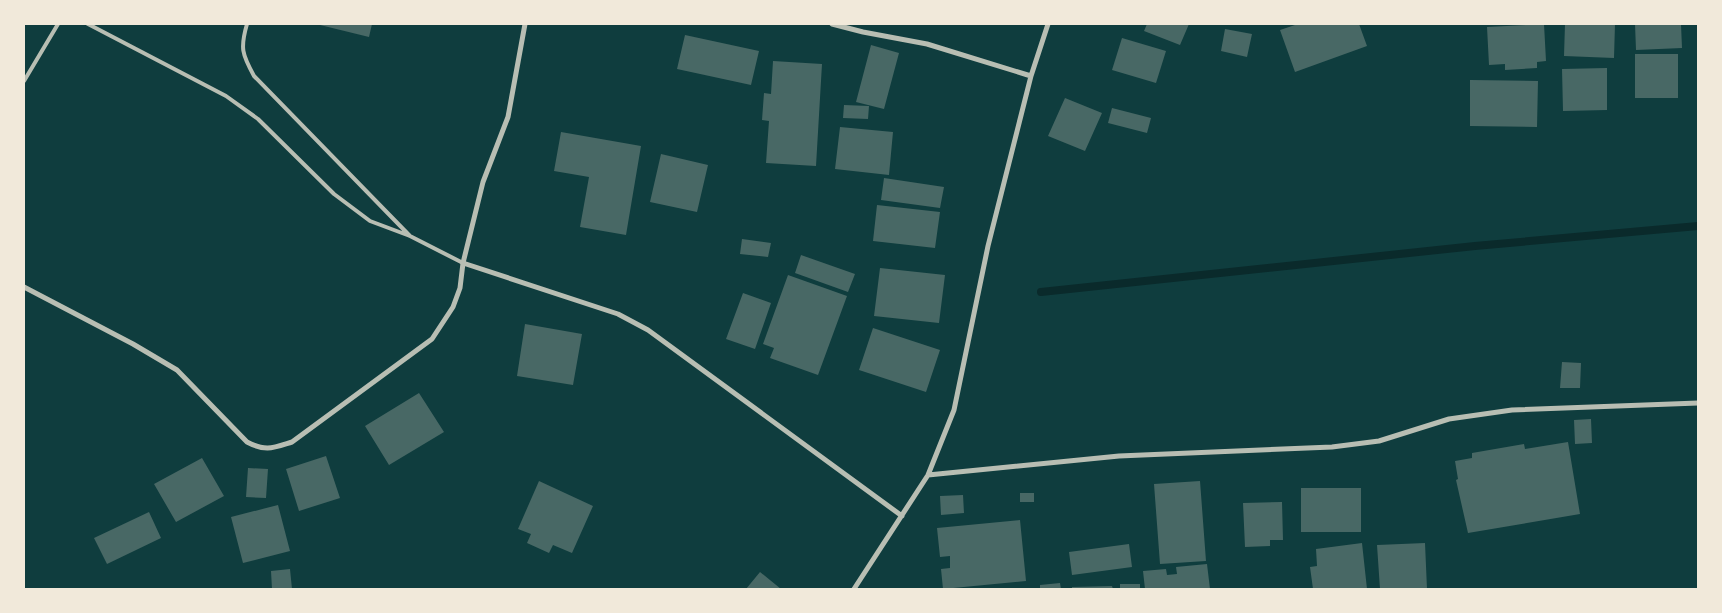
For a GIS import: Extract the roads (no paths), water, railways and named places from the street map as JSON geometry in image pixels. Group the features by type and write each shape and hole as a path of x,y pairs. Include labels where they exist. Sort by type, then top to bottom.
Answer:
{"street":[{"path":"24,286 133,344 177,370 247,442 260,449 274,448 292,442 432,339 454,307 460,288 463,263 483,182 508,117 525,24"},
{"path":"832,24 927,44 1031,76"},
{"path":"854,589 928,475 954,410 988,246 1031,76 1048,24"},
{"path":"463,263 618,314 648,330 902,516"},
{"path":"928,475 1119,456 1332,446 1379,441 1449,419 1512,410 1698,403"}],"lane":[{"path":"24,81 58,24"},
{"path":"88,24 226,96 258,119 334,194 370,221 410,236 463,263"},
{"path":"247,24 242,41 244,58 254,76 410,236"}],"waterway":[{"path":"1041,292 1475,246 1698,226"}]}
